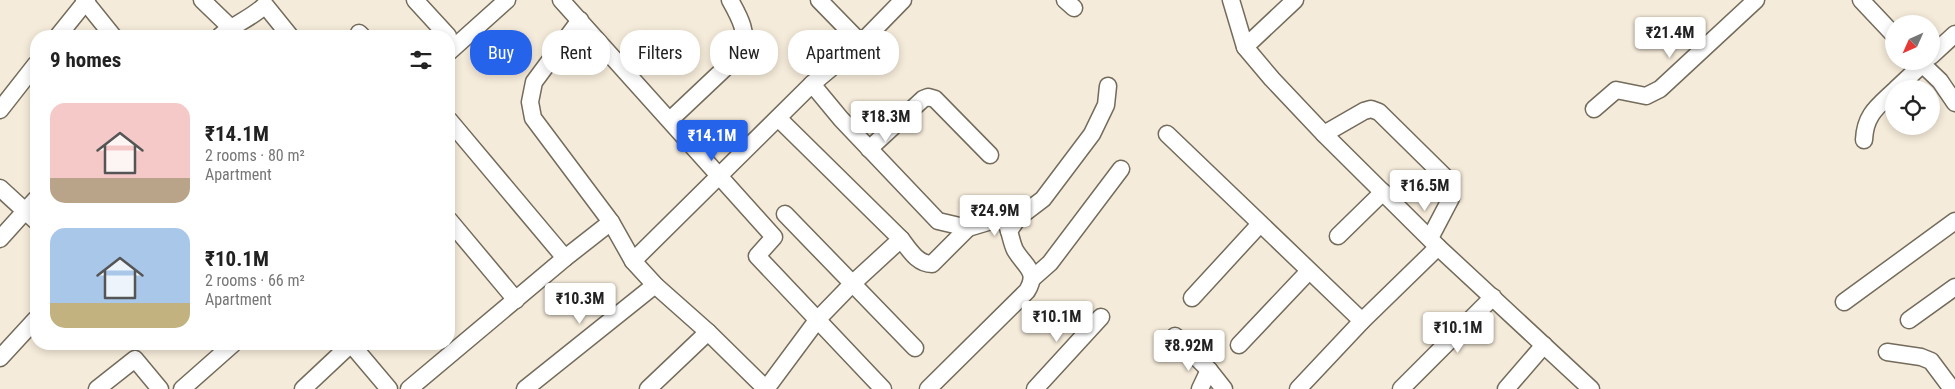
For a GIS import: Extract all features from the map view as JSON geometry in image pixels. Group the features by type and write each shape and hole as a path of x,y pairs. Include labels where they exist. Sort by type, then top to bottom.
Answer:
{"street":[{"path":"202,0 224,30"},
{"path":"415,0 440,30"},
{"path":"455,40 508,0"},
{"path":"561,0 774,237 757,256 883,389"},
{"path":"670,120 741,53 746,43 745,35 730,0"},
{"path":"819,0 848,30"},
{"path":"874,30 903,0"},
{"path":"1230,0 1245,47 1266,72 1324,134 1434,243 1591,389"},
{"path":"1245,47 1295,0"},
{"path":"1594,109 1616,90 1646,96 1660,89 1756,0"},
{"path":"1861,0 1885,25"},
{"path":"63,30 85,1 108,30"},
{"path":"228,30 258,12 268,3 286,30"},
{"path":"580,20 534,82 530,102 533,118 611,222 633,261 655,285 708,332 766,389 818,319 901,238"},
{"path":"1940,48 1955,34"},
{"path":"1905,80 1916,70"},
{"path":"1932,70 1955,102"},
{"path":"0,110 30,72"},
{"path":"633,261 823,75"},
{"path":"812,84 841,119 938,221 968,228 998,219 1007,224 1013,246 1030,269 1033,278"},
{"path":"1010,231 1018,218 1042,199 1092,134 1106,105 1108,86"},
{"path":"869,149 923,98 928,97 935,99 990,155"},
{"path":"1864,140 1868,118 1885,99"},
{"path":"1298,389 1434,243 1451,198 1447,179 1379,112 1371,109 1364,111 1324,134"},
{"path":"778,118 901,238 918,259 926,264 932,264 937,261 968,228"},
{"path":"455,127 566,258"},
{"path":"1167,134 1362,321"},
{"path":"928,389 1027,291 1033,278 1050,263 1121,169"},
{"path":"0,188 30,208"},
{"path":"1338,236 1383,192"},
{"path":"0,239 30,213"},
{"path":"785,214 915,348"},
{"path":"1844,302 1955,221"},
{"path":"409,389 611,222"},
{"path":"1192,298 1260,224"},
{"path":"455,227 516,300"},
{"path":"1239,345 1308,271"},
{"path":"524,389 655,285"},
{"path":"1909,320 1955,287"},
{"path":"1401,389 1493,297"},
{"path":"1035,389 1101,317"},
{"path":"0,358 30,326"},
{"path":"648,389 708,332"},
{"path":"1175,336 1209,370 1224,389"},
{"path":"1506,389 1544,345"},
{"path":"182,389 226,350"},
{"path":"303,389 345,350"},
{"path":"356,350 389,389"},
{"path":"1887,352 1921,357 1931,361 1952,389"},
{"path":"97,389 135,359 160,389"},
{"path":"1200,389 1209,370"}]}
